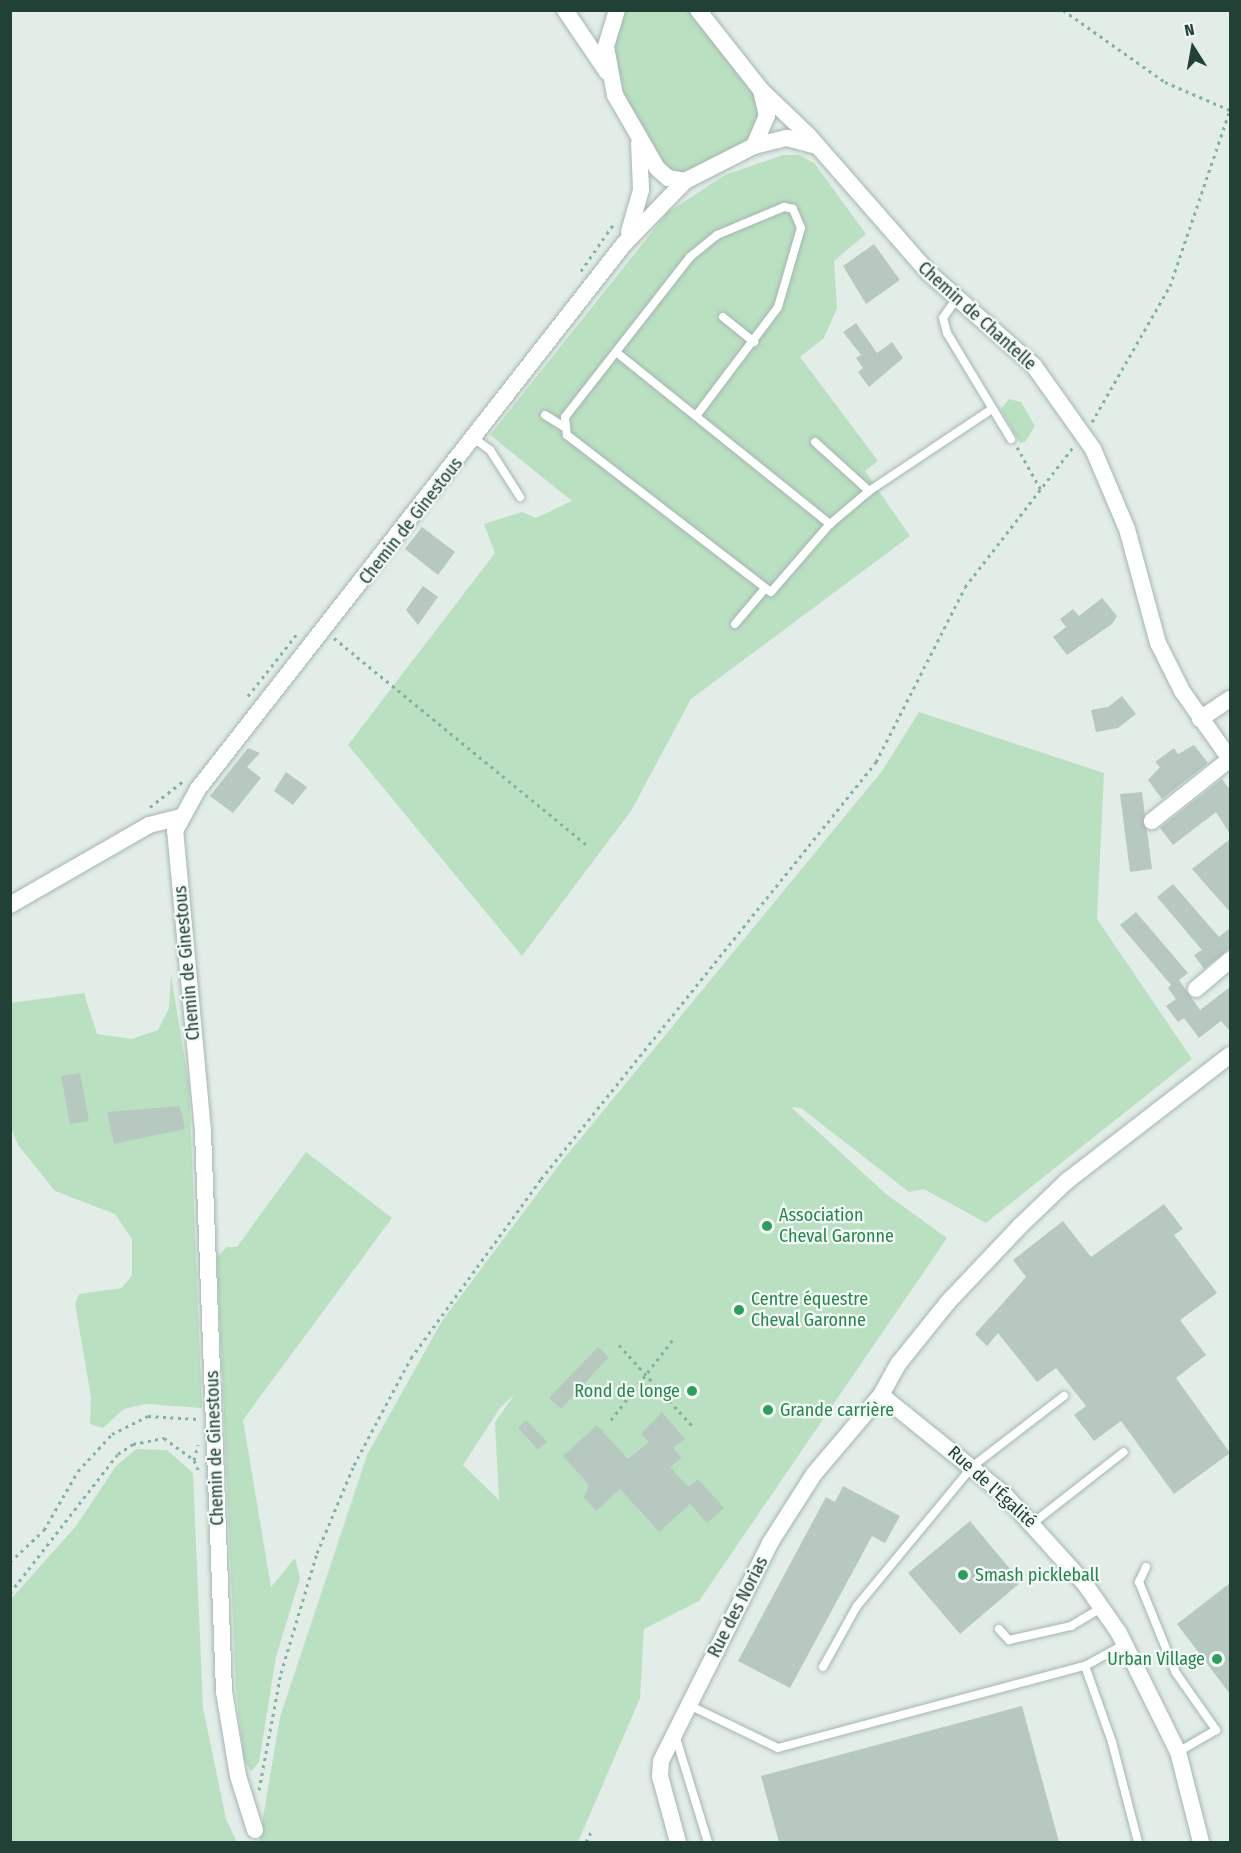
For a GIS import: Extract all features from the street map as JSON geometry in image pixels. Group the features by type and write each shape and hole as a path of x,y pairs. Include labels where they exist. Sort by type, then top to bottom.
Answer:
{"street":[{"path":"565,10 608,72"},
{"name":"Chemin de Ginestous","path":"617,10 609,28 608,72 639,139 657,168 668,178 685,181"},
{"path":"698,10 761,90 767,116 754,147"},
{"path":"580,31 609,28"},
{"name":"Chemin de Chantelle","path":"761,90 819,148 901,244 957,298 1034,366 1084,433 1127,529 1158,643 1200,718 1230,759"},
{"path":"754,147 787,138 819,148"},
{"name":"Chemin de Ginestous","path":"624,244 641,190 639,139"},
{"name":"Chemin de Ginestous","path":"255,1830 237,1776 224,1691 203,1131 175,831 181,817 624,244 685,181 754,147"},
{"path":"1200,718 1230,699"},
{"path":"1152,821 1230,759"},
{"path":"10,905 149,825 181,817"},
{"path":"1196,989 1230,960"},
{"path":"880,1395 948,1302 1020,1226 1076,1174 1230,1055"},
{"name":"Rue de l'Égalité","path":"880,1395 973,1466 1033,1523 1101,1608 1125,1644 1178,1752 1202,1842"},
{"name":"Rue des Norias","path":"678,1842 660,1776 674,1735 770,1543 814,1474 880,1395"}],"lane":[{"path":"564,428 565,417 690,257 717,235 764,213 793,209 801,228 786,286 754,342 696,416"},
{"path":"957,298 943,318 947,333 1011,439"},
{"path":"723,317 754,342"},
{"path":"616,352 830,524"},
{"path":"735,624 763,591 777,589 830,524 869,491 992,409"},
{"path":"545,415 564,428 763,591"},
{"path":"475,439 490,450 520,497"},
{"path":"815,442 869,491"},
{"path":"823,1667 857,1606 973,1466 1064,1396"},
{"path":"1033,1523 1124,1452"},
{"path":"1146,1567 1139,1582 1176,1673 1216,1730 1178,1752"},
{"path":"999,1629 1009,1640 1071,1626 1101,1608"},
{"path":"689,1705 778,1748 1085,1666 1125,1644"},
{"path":"1085,1666 1112,1742 1138,1842"},
{"path":"674,1735 708,1842"}],"path":[{"path":"1063,10 1165,82 1230,110 1170,286 1125,373 1089,426"},
{"path":"577,276 617,218"},
{"path":"1011,439 1041,490"},
{"path":"258,1799 281,1673 317,1553 354,1465 411,1358 541,1179 876,762 965,587 1079,440"},
{"path":"242,705 304,626"},
{"path":"326,631 587,845"},
{"path":"138,814 184,779"},
{"path":"611,1420 649,1375 674,1338"},
{"path":"619,1346 649,1375 694,1428"},
{"path":"10,1562 44,1530 78,1471 112,1434 148,1416 199,1419"},
{"path":"10,1593 118,1455 133,1444 164,1438 180,1446 194,1460 202,1481"},
{"path":"586,1842 591,1832"}],"green space":[{"path":"623,11 691,11 755,89 760,115 750,142 681,177 664,167 620,94 612,60"},
{"path":"783,155 800,155 815,164 866,234 834,261 837,308 824,338 800,357 878,461 865,471 910,536 691,699 631,811 522,956 348,745 495,553 484,524 522,512 536,518 572,501 490,435 667,213 725,175"},
{"path":"1009,399 1021,402 1035,426 1025,442 1020,443 1001,409"},
{"path":"919,712 1104,773 1097,919 1192,1059 986,1223 924,1189 909,1192 801,1108 791,1107 886,1194 947,1238 699,1601 644,1629 640,1698 578,1842 259,1842 280,1717 367,1455 442,1321 562,1161 882,771","holes":["515,1394 495,1422 499,1500 463,1465 500,1408"]},
{"path":"171,975 189,1085 202,1408 146,1404 124,1409 103,1428 90,1424 91,1397 75,1304 79,1294 122,1288 132,1275 132,1239 115,1214 55,1191 18,1145 11,1128 10,1003 84,993 97,1034 132,1039 158,1030 169,1008"},
{"path":"306,1152 392,1218 243,1420 271,1587 295,1558 300,1578 276,1657 259,1762 251,1771 244,1760 236,1689 217,1257 227,1247 237,1247"},
{"path":"136,1449 167,1450 193,1473 203,1708 226,1819 237,1842 11,1842 11,1599 76,1526 116,1466"}],"building":[{"path":"874,244 900,280 866,304 843,266"},
{"path":"856,323 877,353 892,342 903,358 869,387 858,372 863,368 856,358 861,355 843,332"},
{"path":"422,527 455,552 438,575 405,549"},
{"path":"423,586 438,597 418,625 406,610"},
{"path":"1102,598 1117,616 1112,624 1067,655 1053,637 1066,627 1060,619 1073,609 1079,616"},
{"path":"1122,696 1136,714 1118,728 1096,732 1091,710 1108,707"},
{"path":"1194,745 1208,763 1162,799 1148,780 1160,767 1155,762 1174,748 1178,754"},
{"path":"248,748 260,753 247,767 261,778 233,813 210,796"},
{"path":"286,772 307,787 293,805 274,791"},
{"path":"1222,779 1230,790 1230,834 1216,812 1173,845 1160,828"},
{"path":"1142,792 1152,869 1130,872 1120,794"},
{"path":"1230,839 1230,912 1192,869"},
{"path":"1173,884 1219,937 1230,928 1230,948 1204,969 1194,955 1202,950 1157,897"},
{"path":"1136,912 1188,973 1179,980 1200,1010 1230,987 1230,1031 1221,1021 1199,1038 1184,1018 1178,1022 1166,1006 1176,999 1168,988 1171,985 1120,925"},
{"path":"80,1073 89,1121 70,1124 61,1076"},
{"path":"180,1106 185,1129 114,1144 107,1112"},
{"path":"1164,1204 1183,1229 1174,1235 1217,1293 1180,1320 1206,1355 1176,1378 1230,1453 1174,1494 1121,1421 1094,1441 1074,1415 1086,1406 1056,1368 1037,1382 998,1333 987,1346 975,1334 1026,1277 1013,1260 1063,1221 1091,1257"},
{"path":"598,1347 609,1357 561,1409 549,1398"},
{"path":"662,1412 685,1439 673,1448 682,1458 670,1467 688,1487 698,1479 724,1508 707,1523 690,1504 659,1532 620,1489 596,1511 584,1497 589,1485 563,1456 597,1425 628,1459 649,1442 641,1434"},
{"path":"526,1420 547,1442 538,1450 518,1428"},
{"path":"843,1486 900,1516 885,1543 872,1536 790,1688 738,1661 826,1497 835,1502"},
{"path":"970,1521 1021,1582 960,1634 908,1573"},
{"name":"Urban Village","path":"1230,1583 1230,1694 1177,1624"},
{"path":"1022,1706 1059,1842 779,1842 761,1776"}],"place":[{"name":"Association Cheval Garonne","path":"767,1226"},
{"name":"Centre équestre Cheval Garonne","path":"739,1310"},
{"name":"Rond de longe","path":"692,1391"},
{"name":"Grande carrière","path":"768,1410"},
{"name":"Smash pickleball","path":"963,1575"},
{"name":"Urban Village","path":"1217,1659"}]}
